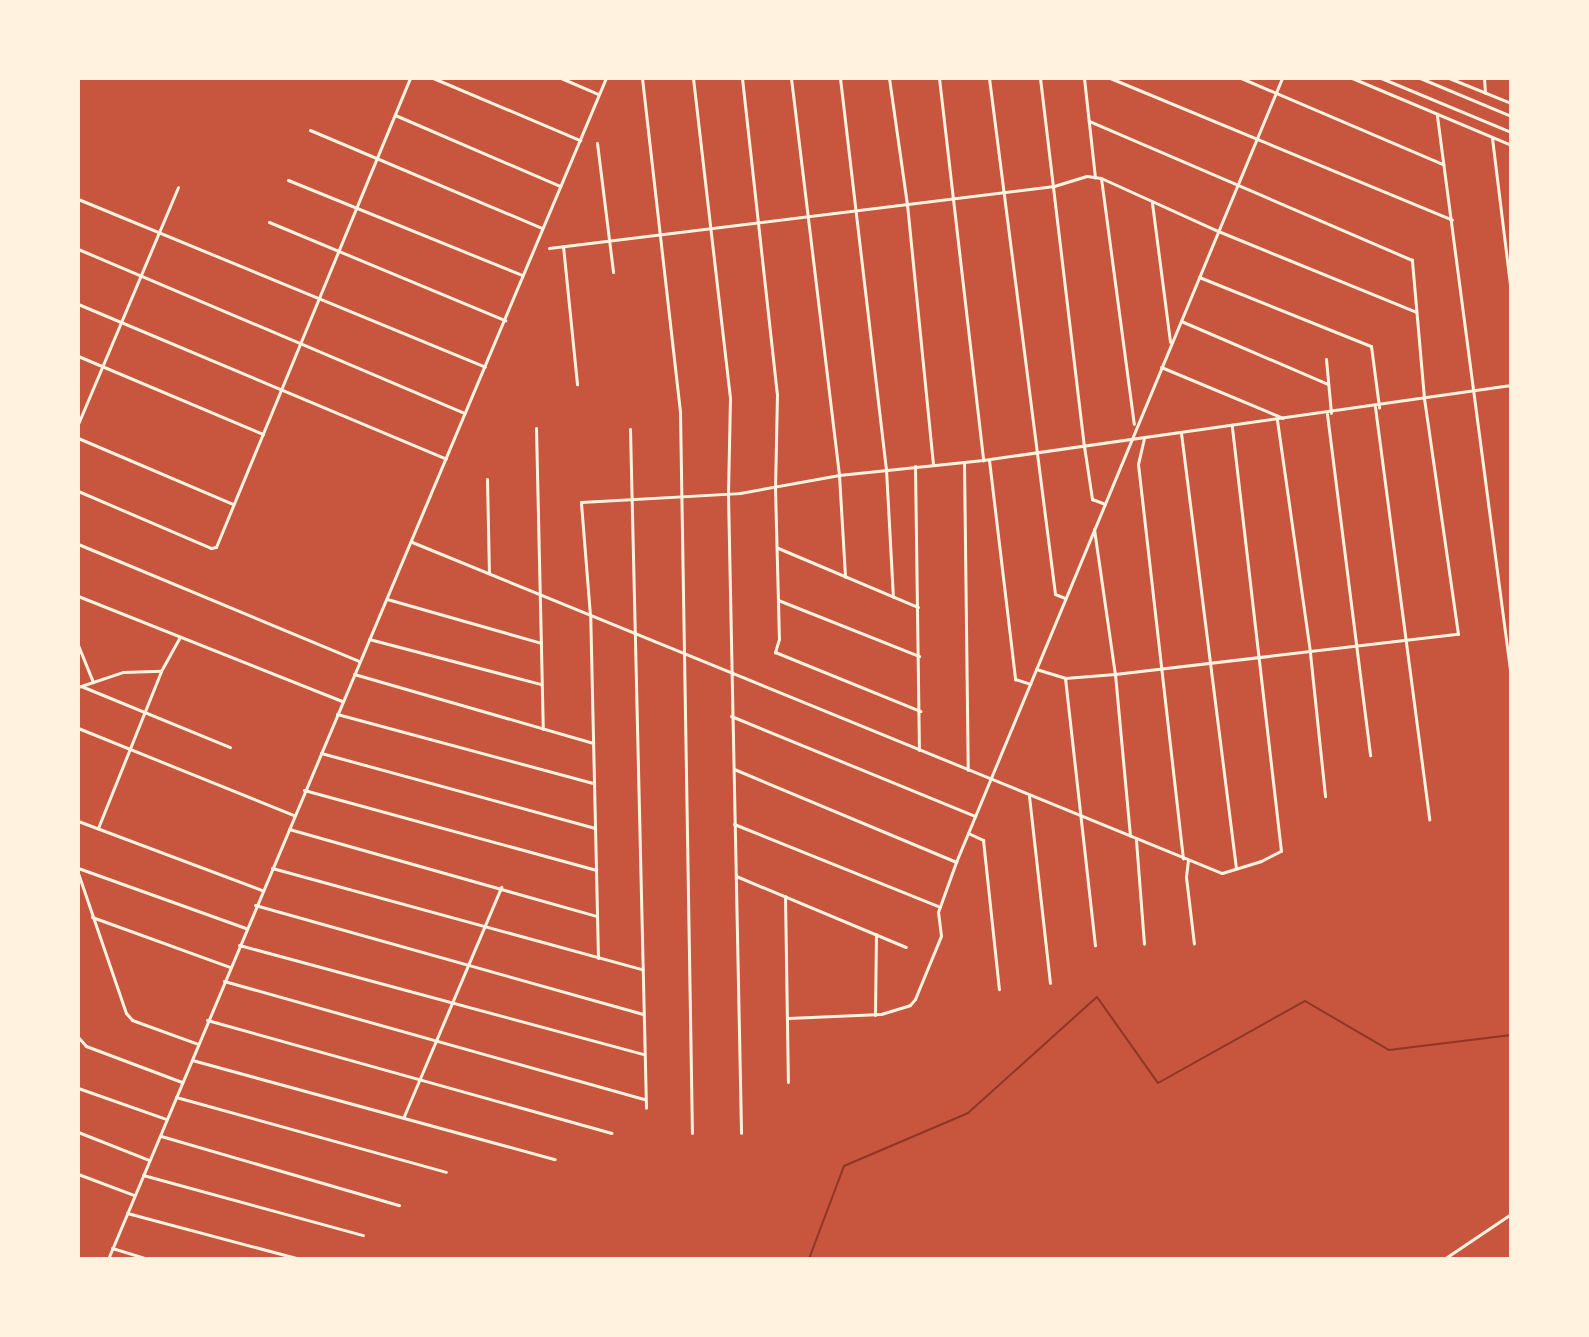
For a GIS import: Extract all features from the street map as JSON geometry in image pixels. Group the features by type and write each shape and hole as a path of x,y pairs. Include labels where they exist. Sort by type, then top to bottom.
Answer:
{"street":[{"path":"78,491 214,549 410,78"},
{"path":"433,78 580,140"},
{"path":"561,78 599,94"},
{"path":"108,1259 287,828 412,542 606,78"},
{"path":"642,78 680,412 692,1133"},
{"path":"693,78 730,398 730,672 741,1133"},
{"path":"742,78 777,394 775,488 779,639 775,652 920,711"},
{"path":"791,78 839,475 845,577"},
{"path":"840,78 886,469 893,597"},
{"path":"889,78 907,204 933,464"},
{"path":"939,78 983,460"},
{"path":"989,78 1055,594 1065,598"},
{"path":"1040,78 1092,499 1105,504"},
{"path":"1084,78 1095,177"},
{"path":"1110,78 1452,220"},
{"path":"1241,78 1444,164"},
{"path":"788,1018 875,1015 910,1005 915,999 941,936 940,907 956,862 1134,427 1282,78"},
{"path":"1352,78 1511,145"},
{"path":"1381,78 1511,132"},
{"path":"1420,78 1511,116"},
{"path":"1449,78 1511,103"},
{"path":"1484,78 1485,93"},
{"path":"395,115 561,186"},
{"path":"1437,116 1511,677"},
{"path":"1036,669 1065,678 1115,674 1458,634 1424,398 1412,260 1089,121"},
{"path":"310,130 543,228"},
{"path":"1492,137 1511,293"},
{"path":"597,143 613,272"},
{"path":"549,248 1054,186 1087,176 1101,178 1218,231 1416,312"},
{"path":"1101,178 1134,427"},
{"path":"288,180 524,275"},
{"path":"78,424 178,187"},
{"path":"78,199 485,367"},
{"path":"1152,202 1170,346"},
{"path":"269,222 505,320"},
{"path":"563,246 577,384"},
{"path":"78,249 466,413"},
{"path":"1199,277 1371,346 1429,819"},
{"path":"78,304 446,459"},
{"path":"1181,321 1328,384"},
{"path":"78,356 263,434"},
{"path":"1326,359 1329,413 1370,755"},
{"path":"1161,367 1285,419"},
{"path":"598,958 590,615 581,502 728,494 839,475 983,460 1377,407 1511,385"},
{"path":"1277,420 1310,653 1325,796"},
{"path":"412,542 1222,873 1281,851 1232,425"},
{"path":"536,428 543,729"},
{"path":"630,429 646,1108"},
{"path":"1181,433 1236,869"},
{"path":"78,438 234,505"},
{"path":"1144,438 1138,464 1194,944"},
{"path":"989,459 1015,679 1030,684"},
{"path":"964,462 968,770"},
{"path":"915,466 919,750"},
{"path":"487,479 489,573"},
{"path":"1094,529 1115,674 1130,835"},
{"path":"78,544 360,662"},
{"path":"776,547 918,607"},
{"path":"78,596 342,702"},
{"path":"387,599 541,643"},
{"path":"778,600 919,656"},
{"path":"98,828 161,671 179,636"},
{"path":"369,639 542,685"},
{"path":"78,645 93,682"},
{"path":"79,686 123,672 161,671"},
{"path":"354,674 593,743"},
{"path":"1065,678 1095,945"},
{"path":"79,686 230,747"},
{"path":"337,714 594,784"},
{"path":"731,716 975,816"},
{"path":"78,728 293,815"},
{"path":"320,753 595,828"},
{"path":"733,768 956,862"},
{"path":"304,790 596,870"},
{"path":"1028,794 1050,983"},
{"path":"78,821 262,890"},
{"path":"734,824 940,907"},
{"path":"287,828 597,916"},
{"path":"968,833 983,840 999,989"},
{"path":"1136,838 1144,944"},
{"path":"271,868 642,969"},
{"path":"78,871 126,1013 132,1020 198,1044"},
{"path":"78,871 246,928"},
{"path":"735,876 906,947"},
{"path":"404,1117 501,887"},
{"path":"785,896 788,1082"},
{"path":"255,905 643,1014"},
{"path":"92,917 230,967"},
{"path":"875,1015 876,933"},
{"path":"239,945 644,1054"},
{"path":"224,981 645,1099"},
{"path":"207,1020 611,1133"},
{"path":"78,1037 86,1046 182,1082"},
{"path":"191,1059 555,1159"},
{"path":"78,1088 166,1119"},
{"path":"175,1096 446,1172"},
{"path":"78,1132 149,1160"},
{"path":"159,1136 399,1205"},
{"path":"78,1174 134,1195"},
{"path":"143,1175 363,1235"},
{"path":"127,1213 300,1259"},
{"path":"1444,1259 1511,1214"},
{"path":"112,1248 149,1259"}],"waterway":[{"path":"809,1259 844,1166 968,1113 1097,997 1158,1083 1305,1001 1389,1050 1511,1035"}]}
